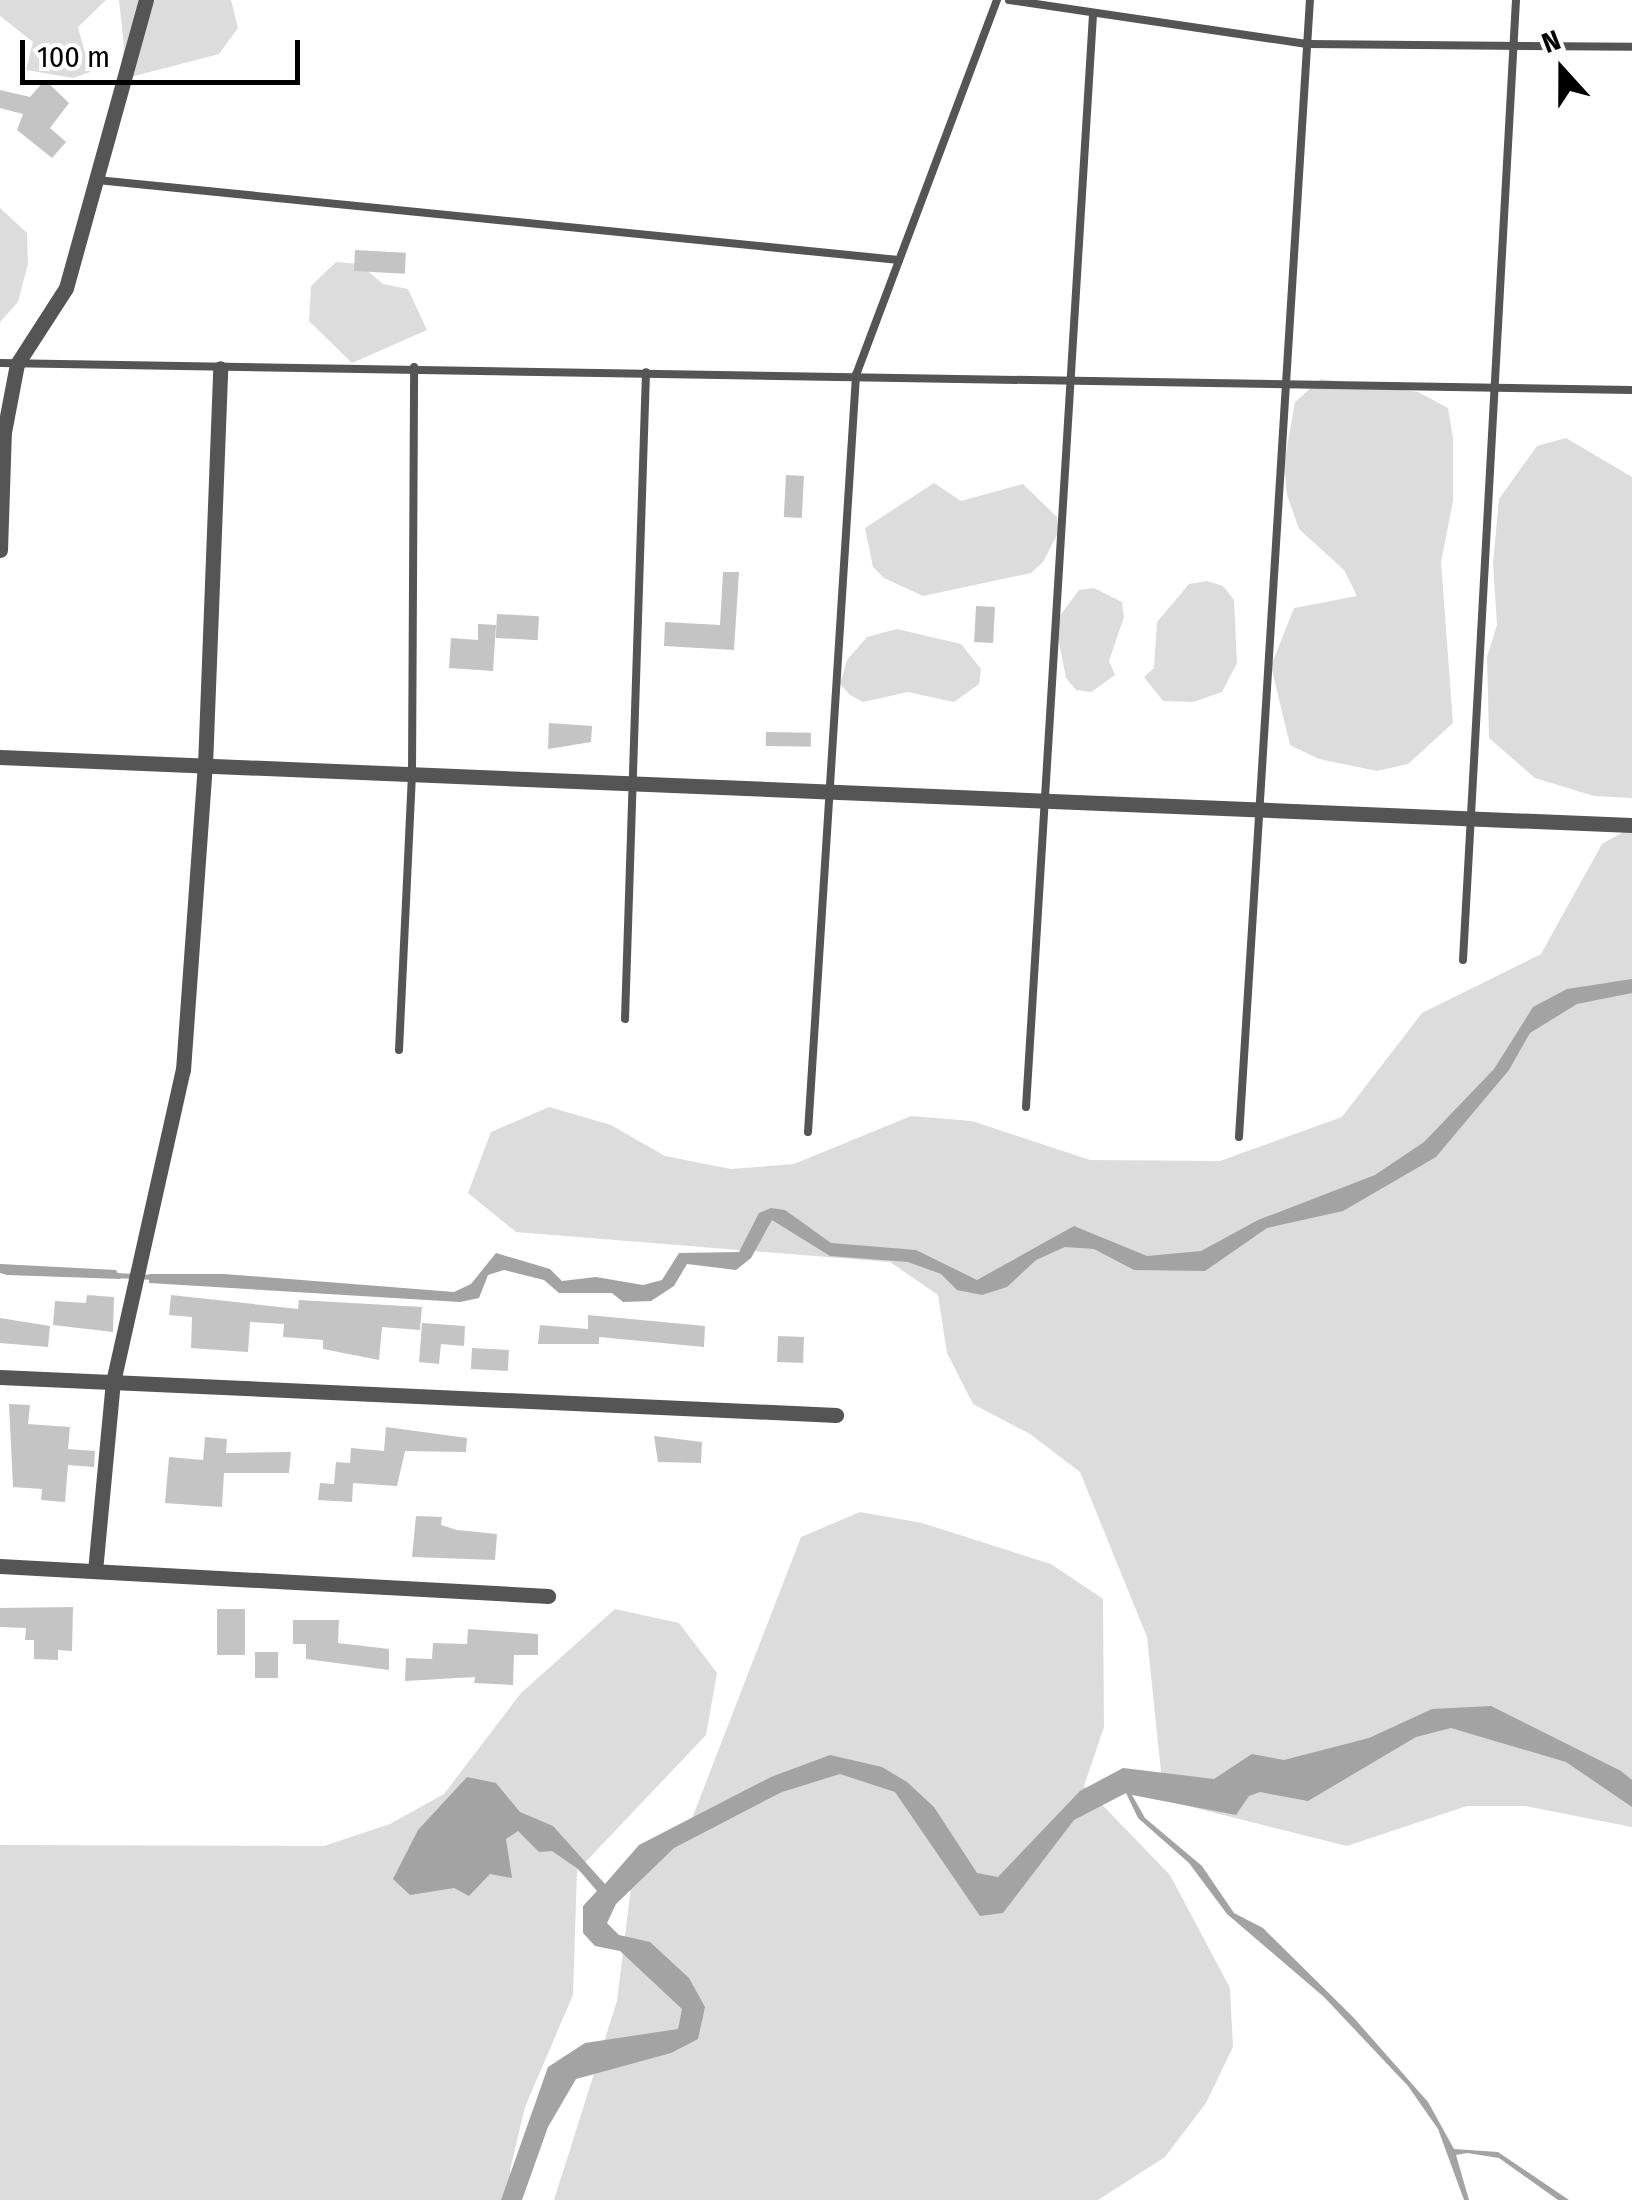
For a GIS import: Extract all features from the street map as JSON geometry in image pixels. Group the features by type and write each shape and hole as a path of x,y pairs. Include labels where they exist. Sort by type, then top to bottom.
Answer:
{"street":[{"path":"0,550 4,432 17,364 66,288 146,0"},
{"path":"95,1570 112,1382 183,1070 205,766 220,368"},
{"path":"0,757 1632,825"},
{"path":"0,1377 836,1415"},
{"path":"0,1566 548,1596"}],"lane":[{"path":"808,1132 834,792 856,375 997,0"},
{"path":"1009,0 1307,44 1632,47"},
{"path":"1239,1138 1310,0"},
{"path":"1463,960 1516,0"},
{"path":"1026,1107 1050,801 1092,14"},
{"path":"96,180 899,260"},
{"path":"0,363 1632,390"},
{"path":"400,1050 412,774 414,368"},
{"path":"625,1019 628,783 646,372"}],"shaded area":[{"path":"0,0 106,0 78,27 90,72 73,78 26,70 33,42 0,16"},
{"path":"119,0 231,0 238,28 219,54 119,80 124,47"},
{"path":"0,208 27,233 28,264 18,302 0,322"},
{"path":"336,262 359,264 383,284 408,289 427,330 352,363 309,321 311,286"},
{"path":"1321,379 1418,392 1448,408 1453,438 1453,501 1441,562 1453,723 1408,764 1377,771 1319,759 1290,745 1271,666 1294,608 1357,596 1344,570 1299,529 1287,495 1284,464 1295,402"},
{"path":"1566,438 1632,477 1632,798 1594,796 1535,778 1489,738 1487,657 1497,625 1493,563 1499,499 1537,446"},
{"path":"934,483 961,501 1023,484 1057,517 1058,533 1043,562 1031,573 923,596 884,578 873,567 865,528"},
{"path":"1207,581 1223,586 1234,600 1237,663 1222,692 1193,702 1163,701 1144,677 1154,668 1157,622 1189,584"},
{"path":"1094,588 1122,602 1124,617 1109,661 1115,675 1091,692 1076,690 1066,678 1057,632 1059,617 1079,590"},
{"path":"897,629 961,644 981,669 979,684 954,702 908,692 863,702 850,695 840,684 847,660 867,637"},
{"path":"1632,827 1632,1827 1525,1806 1467,1806 1347,1846 1164,1800 1147,1637 1080,1472 1030,1434 973,1404 947,1353 938,1295 890,1262 516,1232 468,1193 491,1132 549,1107 611,1125 665,1156 731,1169 794,1164 911,1116 972,1121 1090,1160 1220,1161 1342,1117 1422,1013 1541,954 1602,844"},
{"path":"1632,979 1632,993 1577,1004 1530,1033 1509,1070 1436,1157 1343,1211 1267,1228 1205,1271 1134,1270 1094,1249 1065,1247 1036,1260 1007,1287 982,1295 957,1290 941,1274 908,1262 830,1256 772,1220 751,1258 736,1270 687,1264 674,1286 651,1301 623,1302 612,1293 559,1293 544,1280 504,1270 488,1275 479,1298 460,1302 149,1283 149,1274 224,1274 454,1292 471,1284 496,1253 550,1269 562,1281 596,1277 643,1285 662,1280 679,1253 739,1252 759,1213 771,1208 785,1210 831,1243 916,1250 977,1280 1074,1226 1147,1256 1201,1251 1258,1220 1375,1175 1424,1142 1494,1069 1533,1007 1567,989"},
{"path":"0,1264 116,1270 121,1279 7,1275 0,1273"},
{"path":"860,1512 922,1523 1051,1564 1103,1599 1104,1727 1084,1786 1170,1875 1230,1988 1233,2047 1206,2103 1165,2157 1098,2200 554,2200 617,2001 632,1879 684,1839 801,1537"},
{"path":"615,1609 679,1623 717,1673 706,1735 577,1871 573,1995 525,2107 510,2170 511,2200 0,2200 0,1845 324,1846 390,1824 444,1794 521,1693"},
{"path":"1491,1706 1621,1771 1632,1780 1632,1807 1566,1762 1451,1728 1416,1737 1308,1801 1260,1792 1249,1796 1236,1815 1132,1795 1145,1818 1202,1866 1234,1913 1263,1928 1353,2017 1428,2102 1454,2149 1498,2152 1569,2200 1558,2200 1499,2158 1467,2153 1456,2155 1469,2200 1464,2200 1438,2129 1408,2086 1324,1997 1227,1914 1189,1863 1138,1818 1126,1793 1074,1820 1003,1913 980,1916 895,1792 840,1774 782,1792 674,1848 616,1904 607,1923 619,1935 650,1942 689,1978 705,2007 698,2039 671,2053 576,2079 548,2127 522,2200 501,2200 548,2067 585,2043 678,2029 682,2009 620,1951 595,1946 583,1933 583,1906 597,1891 578,1869 552,1851 539,1852 518,1831 506,1839 512,1878 490,1874 469,1896 454,1888 410,1895 393,1879 418,1830 467,1777 496,1783 520,1812 553,1826 605,1884 639,1845 771,1777 830,1755 882,1767 907,1782 934,1807 977,1873 998,1877 1080,1791 1123,1768 1214,1779 1252,1754 1284,1760 1369,1738 1432,1709"}],"building":[{"path":"45,80 69,103 50,128 66,142 52,158 17,130 23,114 0,108 0,90 30,97"},
{"path":"355,250 406,253 405,274 354,271"},
{"path":"786,475 804,476 802,518 784,517"},
{"path":"723,572 739,572 734,650 664,646 665,622 720,625"},
{"path":"976,606 995,607 993,643 974,642"},
{"path":"497,614 539,616 538,640 496,638"},
{"path":"478,624 496,625 493,671 449,668 451,638 478,640"},
{"path":"549,723 592,726 591,742 548,749"},
{"path":"766,732 811,733 811,747 766,746"},
{"path":"87,1295 114,1297 113,1332 53,1325 55,1301 86,1303"},
{"path":"171,1295 298,1309 299,1300 422,1307 420,1330 382,1327 379,1360 323,1349 323,1340 283,1337 284,1324 250,1322 248,1352 191,1348 192,1317 169,1315"},
{"path":"588,1315 705,1326 704,1347 599,1337 599,1344 538,1344 540,1325 588,1329"},
{"path":"0,1318 50,1326 48,1347 0,1343"},
{"path":"422,1323 465,1326 464,1346 441,1344 439,1364 419,1362"},
{"path":"778,1336 804,1337 803,1363 777,1362"},
{"path":"472,1348 509,1350 508,1371 471,1369"},
{"path":"9,1404 30,1405 28,1424 70,1427 68,1449 95,1451 94,1467 68,1465 65,1502 41,1500 42,1489 13,1487"},
{"path":"386,1427 467,1438 466,1452 405,1451 397,1486 353,1483 352,1502 318,1500 320,1483 334,1484 336,1462 350,1463 351,1448 384,1451"},
{"path":"654,1436 702,1442 701,1463 658,1462"},
{"path":"205,1437 227,1439 226,1453 291,1452 289,1473 224,1473 222,1507 165,1503 169,1457 203,1460"},
{"path":"416,1516 442,1517 441,1525 457,1530 497,1534 495,1560 412,1557"},
{"path":"73,1607 72,1651 58,1650 58,1660 34,1659 34,1640 25,1640 26,1628 0,1627 0,1608"},
{"path":"217,1609 245,1609 245,1655 217,1655"},
{"path":"293,1620 339,1620 338,1643 389,1649 389,1670 306,1659 306,1644 293,1644"},
{"path":"468,1629 538,1634 538,1655 514,1655 513,1685 474,1683 475,1677 405,1681 406,1658 432,1659 433,1643 467,1644"},
{"path":"255,1652 278,1652 278,1678 255,1678"}],"waterway":[{"path":"115,1275 154,1277"}]}
